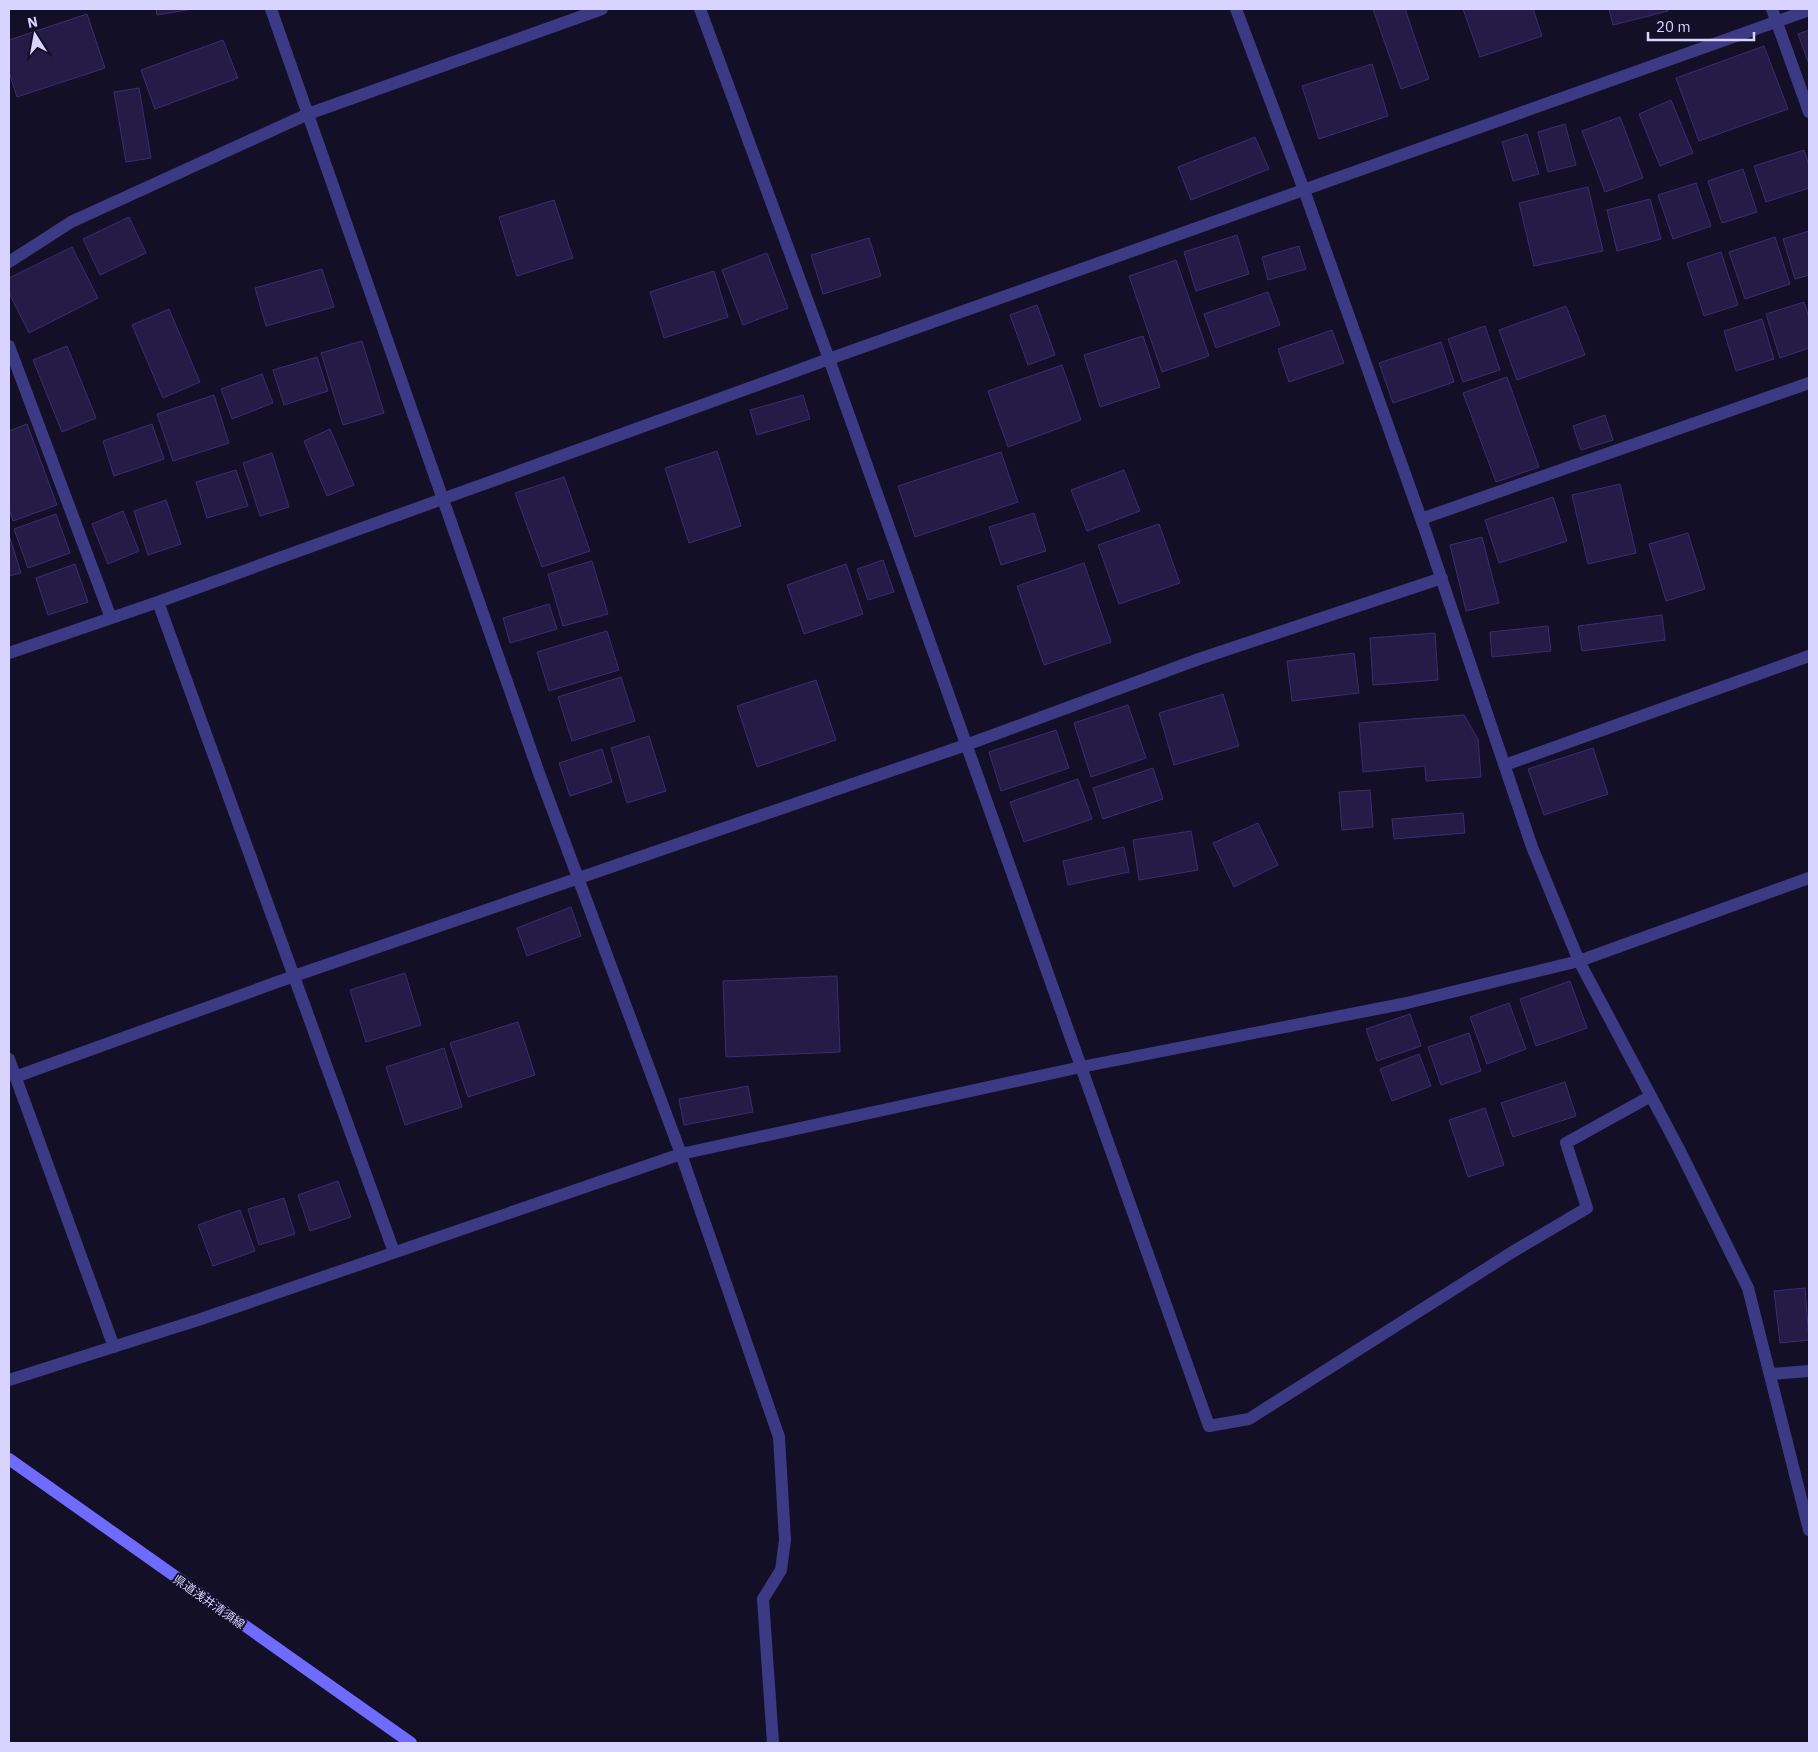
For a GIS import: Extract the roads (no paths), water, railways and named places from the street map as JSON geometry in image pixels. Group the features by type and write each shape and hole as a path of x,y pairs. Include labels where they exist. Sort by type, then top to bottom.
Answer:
{"main road":[{"name":"県道浅井清須線","path":"9,1459 411,1743"}],"street":[{"path":"271,9 442,498 579,879 681,1154 779,1437 785,1540 781,1570 763,1599 773,1743"},
{"path":"9,262 71,222 308,114 602,9"},
{"path":"700,9 829,359 1209,1426 1249,1419 1514,1251 1587,1208 1566,1143 1651,1096"},
{"path":"1236,9 1304,190 1421,518 1532,847 1579,962 1651,1096 1748,1288 1809,1530"},
{"path":"1772,9 1809,112"},
{"path":"9,652 158,602 829,359 1809,10"},
{"path":"9,346 111,618"},
{"path":"1421,518 1809,383"},
{"path":"15,1077 294,976 966,745 1199,659 1442,578"},
{"path":"158,602 394,1252"},
{"path":"1505,765 1809,656"},
{"path":"9,1380 114,1347 681,1154 1081,1067 1408,1003 1579,962 1809,878"},
{"path":"9,1059 114,1347"},
{"path":"1771,1374 1809,1371"}]}
